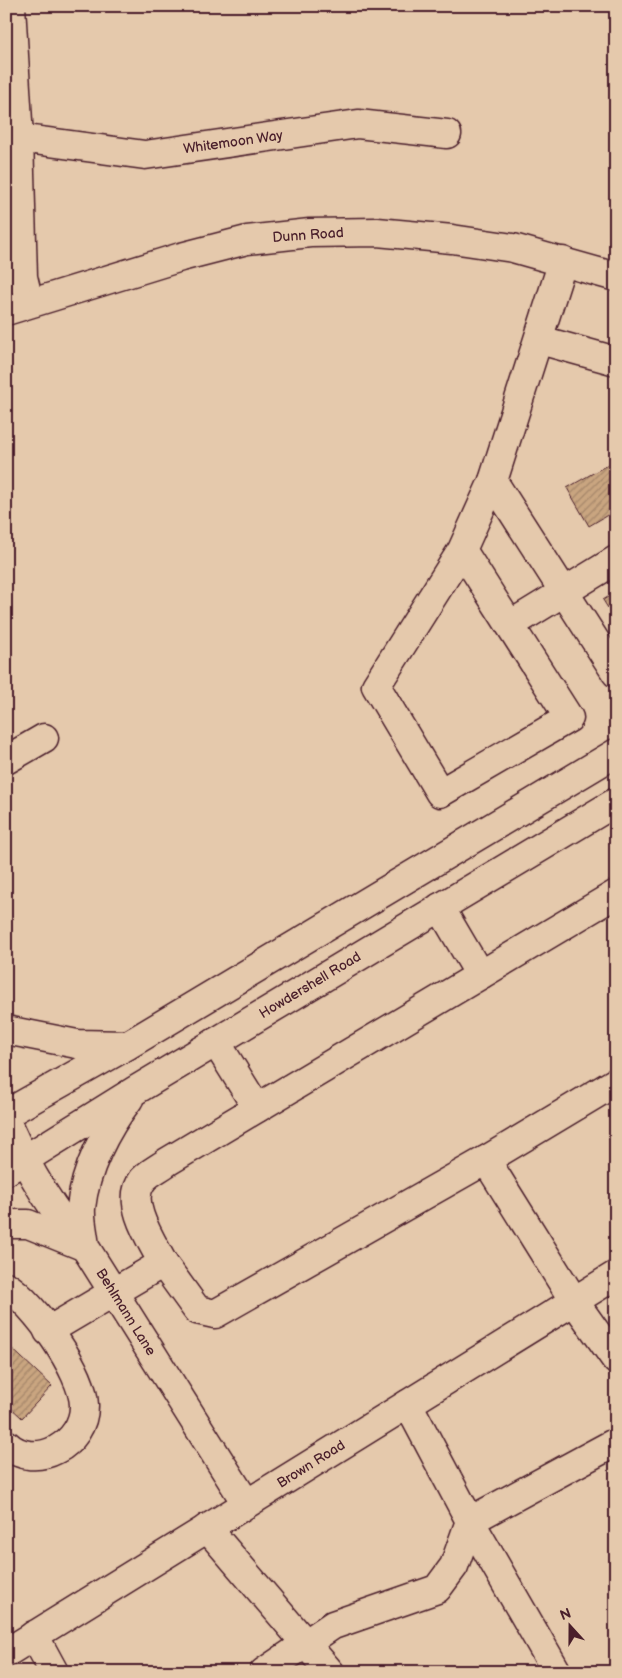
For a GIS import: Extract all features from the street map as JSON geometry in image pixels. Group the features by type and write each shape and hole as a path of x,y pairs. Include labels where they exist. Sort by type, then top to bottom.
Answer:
{"street":[{"path":"11,6 19,138 23,277 18,306"},
{"name":"Whitemoon Way","path":"19,138 144,155 358,124 447,134"},
{"name":"Dunn Road","path":"18,306 247,240 310,233 377,232 452,239 513,248 616,277"},
{"path":"462,550 569,718 440,794 376,686 462,550 493,481 540,340 563,261"},
{"path":"540,340 616,361"},
{"path":"493,481 616,673"},
{"path":"510,625 564,590 615,562"},
{"path":"6,760 44,738"},
{"path":"6,1114 128,1045 616,753"},
{"name":"Howdershell Road","path":"15,1165 136,1090 616,802"},
{"path":"616,894 167,1162 141,1181 136,1201 141,1219 163,1263 197,1310 215,1314 486,1160 616,1082"},
{"path":"440,907 480,975"},
{"path":"6,1030 77,1044 128,1045"},
{"path":"216,1042 257,1108"},
{"path":"6,1224 28,1224 85,1247 81,1209 95,1158 107,1131 136,1090"},
{"name":"Behlmann Lane","path":"6,1121 15,1165 85,1247 246,1503"},
{"path":"486,1160 574,1301 616,1360"},
{"path":"48,1331 163,1263"},
{"name":"Brown Road","path":"6,1653 616,1275"},
{"path":"6,1286 20,1295 48,1331 76,1380 84,1404 82,1423 74,1437 44,1455 26,1456 15,1452 6,1444"},
{"path":"408,1404 470,1521 557,1672"},
{"path":"264,1672 333,1625 437,1589 454,1566 470,1521 616,1442"},
{"path":"207,1528 330,1672"},
{"path":"34,1635 54,1672"}],"building":[{"path":"616,460 616,510 589,526 567,488"},
{"path":"616,592 616,621 603,600"},
{"path":"6,1343 52,1386 22,1418 6,1403"}]}
